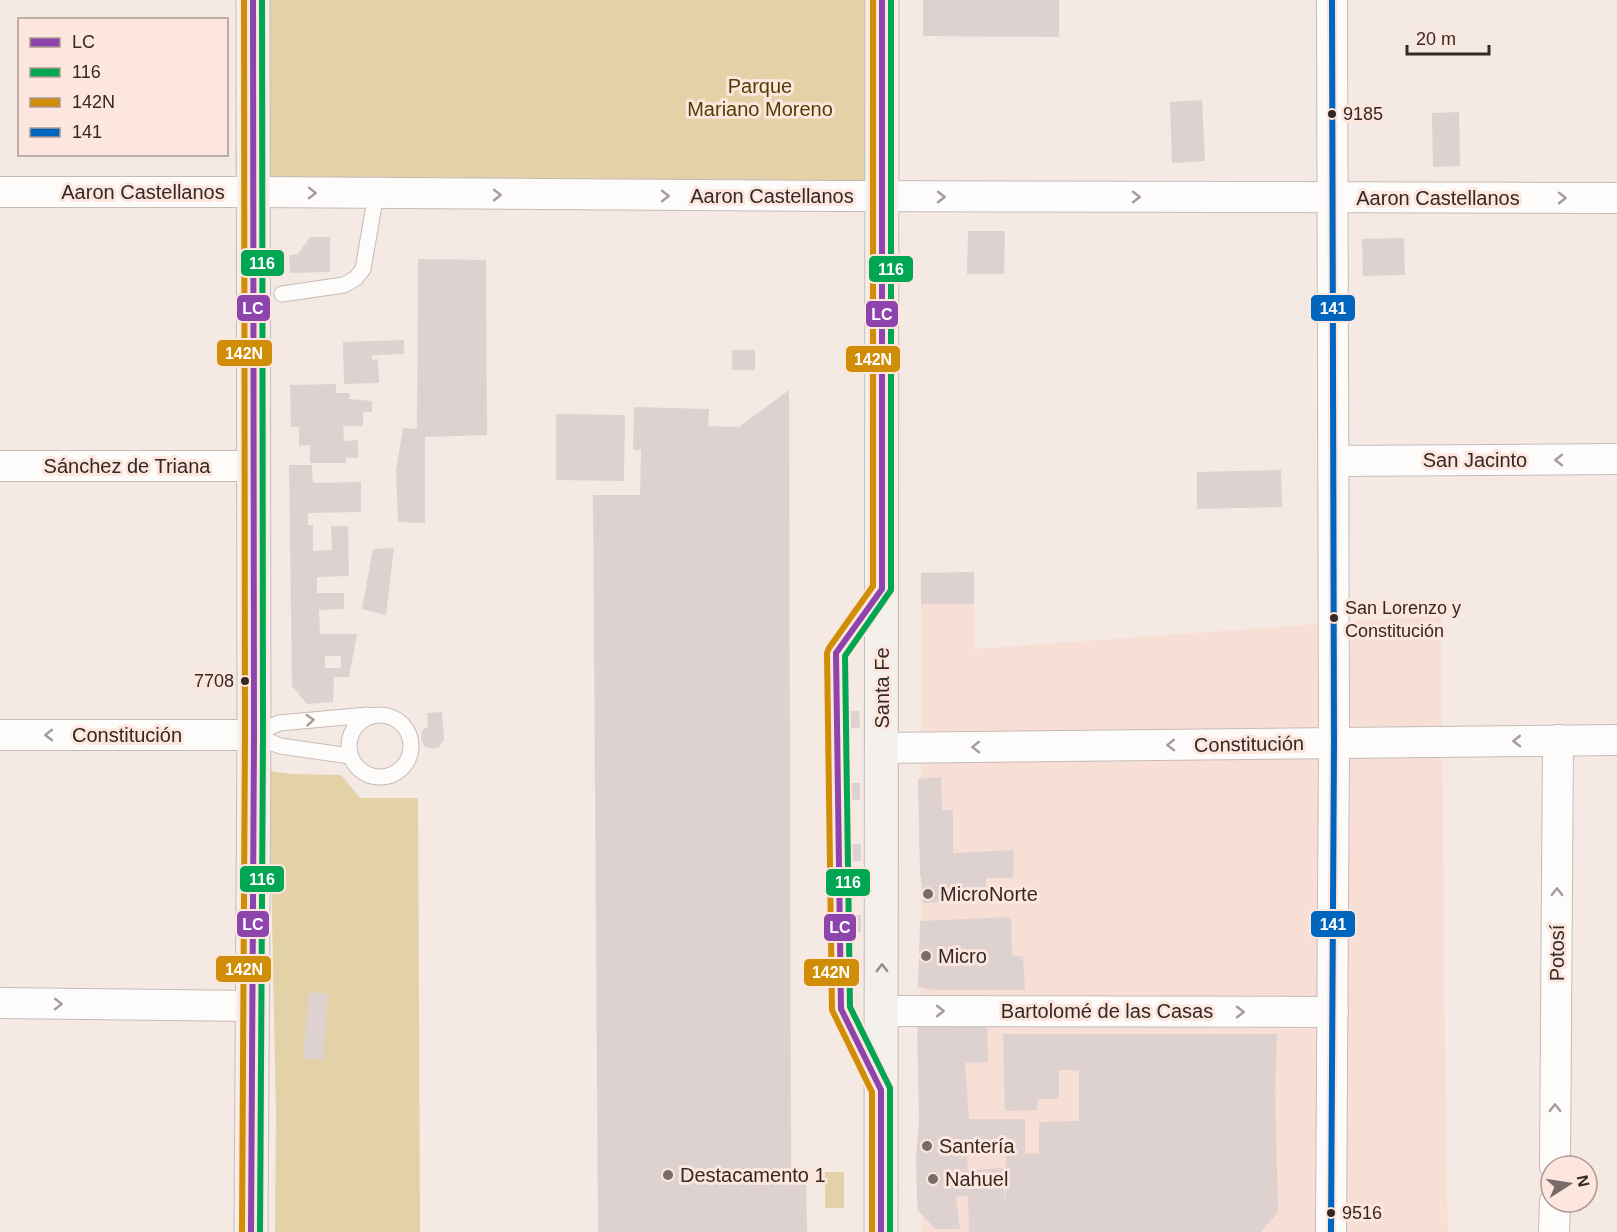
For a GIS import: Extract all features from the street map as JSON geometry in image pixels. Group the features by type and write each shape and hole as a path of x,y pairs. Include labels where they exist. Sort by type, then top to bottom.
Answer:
{"main road":[{"path":"251,1232 254,735 253,0"},
{"name":"Santa Fe","path":"881,1232 882,0"}],"street":[{"path":"1331,1232 1334,743 1332,0"},
{"name":"Aaron Castellanos","path":"0,192 1617,198"},
{"name":"San Jacinto","path":"1334,461 1617,459"},
{"name":"Sánchez de Triana","path":"0,466 254,466"},
{"name":"Constitución","path":"0,735 254,735"},
{"name":"Potosí","path":"1555,1154 1558,740"},
{"name":"Constitución","path":"882,748 1617,740"},
{"path":"0,1003 253,1006"},
{"name":"Bartolomé de las Casas","path":"882,1011 1333,1012"},
{"path":"1554,1232 1555,1214"}],"lane":[{"path":"282,294 344,285 356,278 363,269 376,194"},
{"path":"881,1089 841,1009 836,653 882,589"},
{"path":"254,735 279,723 375,715 391,716 404,725 411,739 410,755 401,769 387,777 372,776 358,769 350,756 350,738 359,723 375,715"},
{"path":"254,735 280,746 350,756"}],"shaded area":[{"path":"974,572 974,649 1441,615 1448,1232 921,1232 921,573"}],"green space":[{"name":"Parque Mariano Moreno","path":"253,0 882,0 882,196 253,192"},
{"path":"269,771 341,775 360,798 418,798 420,1232 275,1232 276,1113"},
{"path":"825,1172 844,1172 844,1208 825,1208"}],"building":[{"path":"923,0 1059,0 1059,37 923,36"},
{"path":"1202,100 1205,161 1172,163 1170,102"},
{"path":"1459,112 1460,166 1433,167 1432,113"},
{"path":"968,231 1005,231 1004,274 967,274"},
{"path":"310,237 330,237 330,272 290,273 289,255 298,254"},
{"path":"1404,238 1405,275 1363,276 1362,239"},
{"path":"418,259 486,260 487,435 425,437 425,523 398,522 396,470 403,428 417,429"},
{"path":"404,340 404,354 372,355 372,360 378,359 379,383 344,384 343,342"},
{"path":"732,350 755,350 755,370 732,370"},
{"path":"336,384 336,393 350,393 349,399 372,401 372,412 363,412 363,426 343,426 344,441 358,440 358,458 346,458 346,463 310,463 310,445 299,446 299,427 291,427 290,385"},
{"path":"789,390 791,1168 806,1168 807,1232 598,1232 593,495 640,495 641,450 633,450 634,407 709,409 708,426 739,427"},
{"path":"556,414 625,415 624,481 556,480"},
{"path":"289,465 312,465 313,483 361,482 361,512 308,513 308,525 313,525 313,551 332,550 331,526 348,526 349,576 317,577 317,593 344,593 344,609 319,610 320,634 357,634 349,677 334,677 333,702 307,704 292,686","holes":["325,656 341,656 341,668 325,668"]},
{"path":"1281,470 1282,507 1197,509 1197,472"},
{"path":"394,548 386,615 362,609 373,549"},
{"path":"974,572 974,604 921,604 921,573"},
{"path":"850,711 859,711 860,728 850,728"},
{"path":"442,712 444,740 439,747 432,749 424,746 421,739 422,731 428,726 427,713"},
{"path":"941,777 942,810 953,810 953,853 1014,850 1013,878 986,878 985,894 957,894 956,902 923,903 920,877 918,779"},
{"path":"851,783 860,783 860,800 851,800"},
{"path":"851,844 861,844 861,861 852,861"},
{"path":"852,915 861,915 861,932 852,932"},
{"path":"1011,917 1012,955 1023,957 1025,990 937,990 918,987 920,921"},
{"path":"309,992 328,994 323,1060 303,1059"},
{"path":"987,1023 988,1062 965,1063 969,1119 1025,1119 1025,1154 1039,1154 1039,1122 1079,1121 1079,1070 1059,1070 1059,1099 1038,1099 1037,1110 1005,1111 1003,1034 1277,1034 1275,1089 1278,1212 1261,1232 969,1232 968,1196 956,1197 960,1229 935,1229 918,1210 917,1024","holes":["1006,1155 1005,1198 1004,1168 968,1170 967,1156"]}],"transit line":[{"name":"142N","path":"242,1232 245,735 244,0"},
{"name":"LC","path":"251,1232 254,735 253,0"},
{"name":"116","path":"260,1232 263,735 262,0"},
{"name":"142N","path":"872,1232 872,1092 832,1010 827,653 873,586 873,0"},
{"name":"LC","path":"881,1232 881,1090 841,1009 836,653 882,589 882,0"},
{"name":"116","path":"890,1232 890,1088 850,1007 845,656 891,590 891,0"},
{"name":"141","path":"1331,1232 1334,743 1332,0"}],"place":[{"name":"9185","path":"1332,114"},
{"name":"San Lorenzo y Constitución","path":"1334,618"},
{"name":"7708","path":"245,681"},
{"name":"MicroNorte","path":"928,894"},
{"name":"Micro","path":"926,956"},
{"name":"Santería","path":"927,1146"},
{"name":"Destacamento 1","path":"668,1175"},
{"name":"Nahuel","path":"933,1179"},
{"name":"9516","path":"1331,1213"}]}
